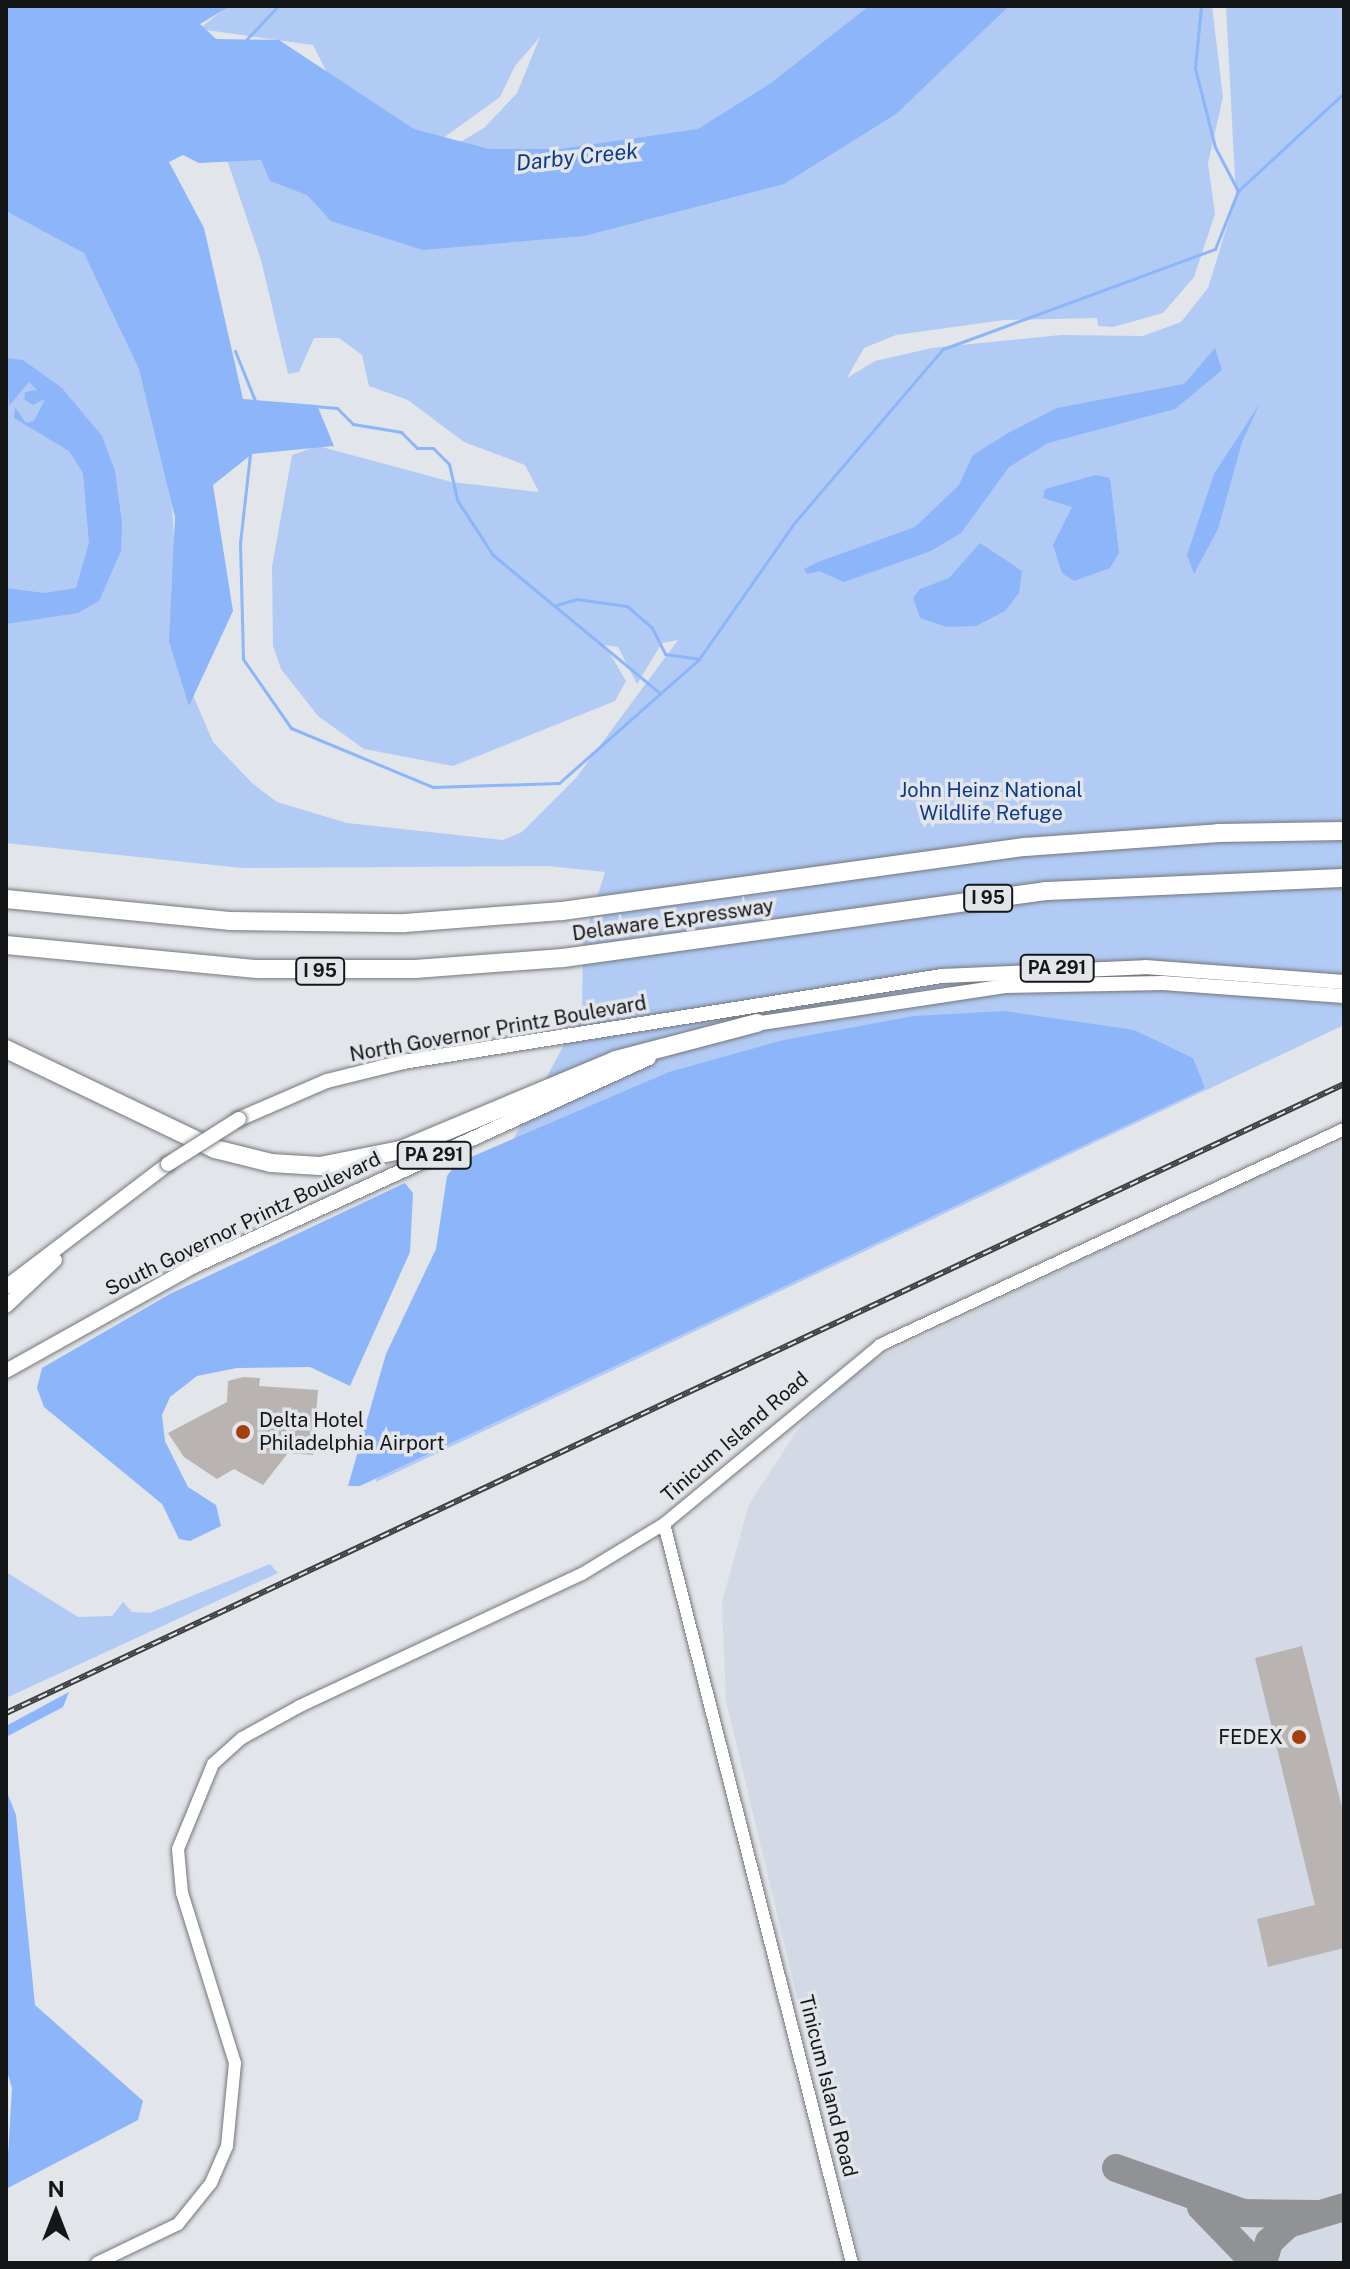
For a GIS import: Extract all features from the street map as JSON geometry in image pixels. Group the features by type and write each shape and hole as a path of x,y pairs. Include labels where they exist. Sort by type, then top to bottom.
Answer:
{"highway":[{"name":"Delaware Expressway","path":"6,899 327,925 602,906 1038,846 1344,831"},
{"name":"Delaware Expressway","path":"6,945 179,964 334,971 479,966 635,948 1045,891 1344,878"},
{"path":"6,1049 215,1149 271,1163 320,1166 401,1150 616,1060 757,1023"}],"main road":[{"name":"North Governor Printz Boulevard","path":"6,1287 168,1164 239,1119 299,1091 384,1066 771,1002 1050,968 1183,968 1344,982"},
{"name":"South Governor Printz Boulevard","path":"6,1371 143,1292 305,1213 645,1059 757,1023 1005,986 1163,983 1344,996"},
{"path":"6,1306 80,1232"}],"street":[{"name":"Tinicum Island Road","path":"852,2263 664,1524 880,1345 1323,1136 1344,1129"},
{"path":"1323,1136 1344,1138"},
{"path":"97,2263 178,2224 211,2183 227,2146 235,2063 182,1893 178,1849 213,1764 242,1738 300,1706 582,1574 664,1524"}],"shaded area":[{"path":"1344,1142 1344,2263 861,2263 726,1701 722,1602 749,1504 804,1420 868,1363 1274,1167"}],"green space":[{"name":"John Heinz National Wildlife Refuge","path":"228,6 1212,6 1223,97 1208,163 1215,214 1194,277 1163,313 1113,327 1098,326 1097,318 1004,320 896,335 864,348 847,378 875,361 932,348 1061,335 1143,336 1181,322 1208,288 1236,197 1226,6 1344,6 1344,1025 376,1482 379,1452 507,1151 582,1011 583,942 605,872 548,866 242,868 6,843 6,107 103,166 172,505 182,669 213,742 252,783 277,802 347,823 503,840 522,832 576,778 678,640 662,643 637,684 618,647 605,645 626,681 615,701 453,766 364,749 318,716 281,669 273,646 272,567 292,455 318,446 452,482 539,492 525,465 464,442 408,400 369,386 362,355 339,338 314,338 299,372 288,374 261,260 222,145 586,166 452,147 484,128 517,93 540,37 515,66 500,97 439,141 345,108 313,45 199,29"},
{"path":"270,1564 278,1573 6,1698 6,1572 78,1617 112,1616 123,1602 132,1612 150,1613"}],"water":[{"name":"Darby Creek","path":"6,6 230,6 200,24 216,39 279,40 414,129 489,149 560,149 698,129 771,83 869,6 1009,6 896,114 784,184 584,236 423,250 331,221 307,195 270,181 261,160 199,163 183,155 169,162 204,228 243,399 317,405 334,446 252,454 213,485 233,611 189,706 169,641 175,517 139,369 84,253 6,211"},
{"path":"1215,348 1222,370 1175,409 1048,443 1009,467 961,533 931,551 844,582 819,571 807,574 804,569 915,527 959,485 973,455 1008,433 1057,408 1184,384"},
{"path":"6,358 23,360 62,388 102,436 115,471 122,523 121,551 99,601 78,613 6,624 6,588 44,593 76,588 89,543 83,473 69,451 14,418 15,407 26,423 34,421 45,399 33,405 24,399 25,392 37,390 29,382 9,406"},
{"path":"1260,403 1242,442 1218,529 1194,574 1187,555 1214,474"},
{"path":"1096,475 1110,478 1119,553 1110,568 1074,581 1062,573 1053,545 1072,507 1043,498 1045,489"},
{"path":"980,543 1022,571 1019,593 1005,611 976,626 947,627 920,618 913,598 920,589 949,578"},
{"path":"1004,1011 1134,1030 1193,1058 1205,1088 360,1486 348,1486 386,1354 436,1249 447,1176 457,1163 669,1072 784,1040 914,1016"},
{"path":"405,1183 413,1193 410,1252 350,1386 310,1367 237,1368 197,1376 170,1397 162,1415 165,1441 188,1487 216,1505 221,1526 190,1541 179,1539 162,1504 44,1407 37,1388 42,1368 170,1294"},
{"path":"69,1692 63,1707 6,1737 6,1726"},
{"path":"6,1790 16,1815 35,2005 143,2101 138,2120 6,2189 12,2088 6,2068"}],"building":[{"name":"Delta Hotel Philadelphia Airport","path":"243,1377 260,1378 259,1386 318,1390 313,1455 288,1453 263,1485 234,1469 217,1479 184,1457 168,1433 227,1402 228,1381"},
{"name":"FEDEX","path":"1302,1646 1344,1816 1344,1948 1268,1967 1257,1919 1315,1905 1255,1658"}],"waterway":[{"path":"245,41 278,6"},
{"path":"1201,6 1195,68 1215,147 1238,191"},
{"path":"250,454 240,543 243,659 291,728 433,787 559,783 699,659 795,522 943,349 1215,249 1238,191 1344,93"},
{"path":"235,351 256,403"},
{"path":"314,406 337,408 353,424 401,432 417,448 433,448 449,464 457,500 493,555 660,693"},
{"path":"556,605 577,599 627,606 652,628 665,654 699,659"}],"taxiway":[{"path":"1116,2168 1243,2213 1319,2214"},
{"path":"1201,2207 1255,2263"},
{"path":"1263,2263 1269,2242 1288,2224 1344,2207"}],"railway":[{"path":"6,1713 1344,1084"}],"place":[{"name":"Delta Hotel Philadelphia Airport","path":"243,1432"},
{"name":"FEDEX","path":"1299,1737"}]}
